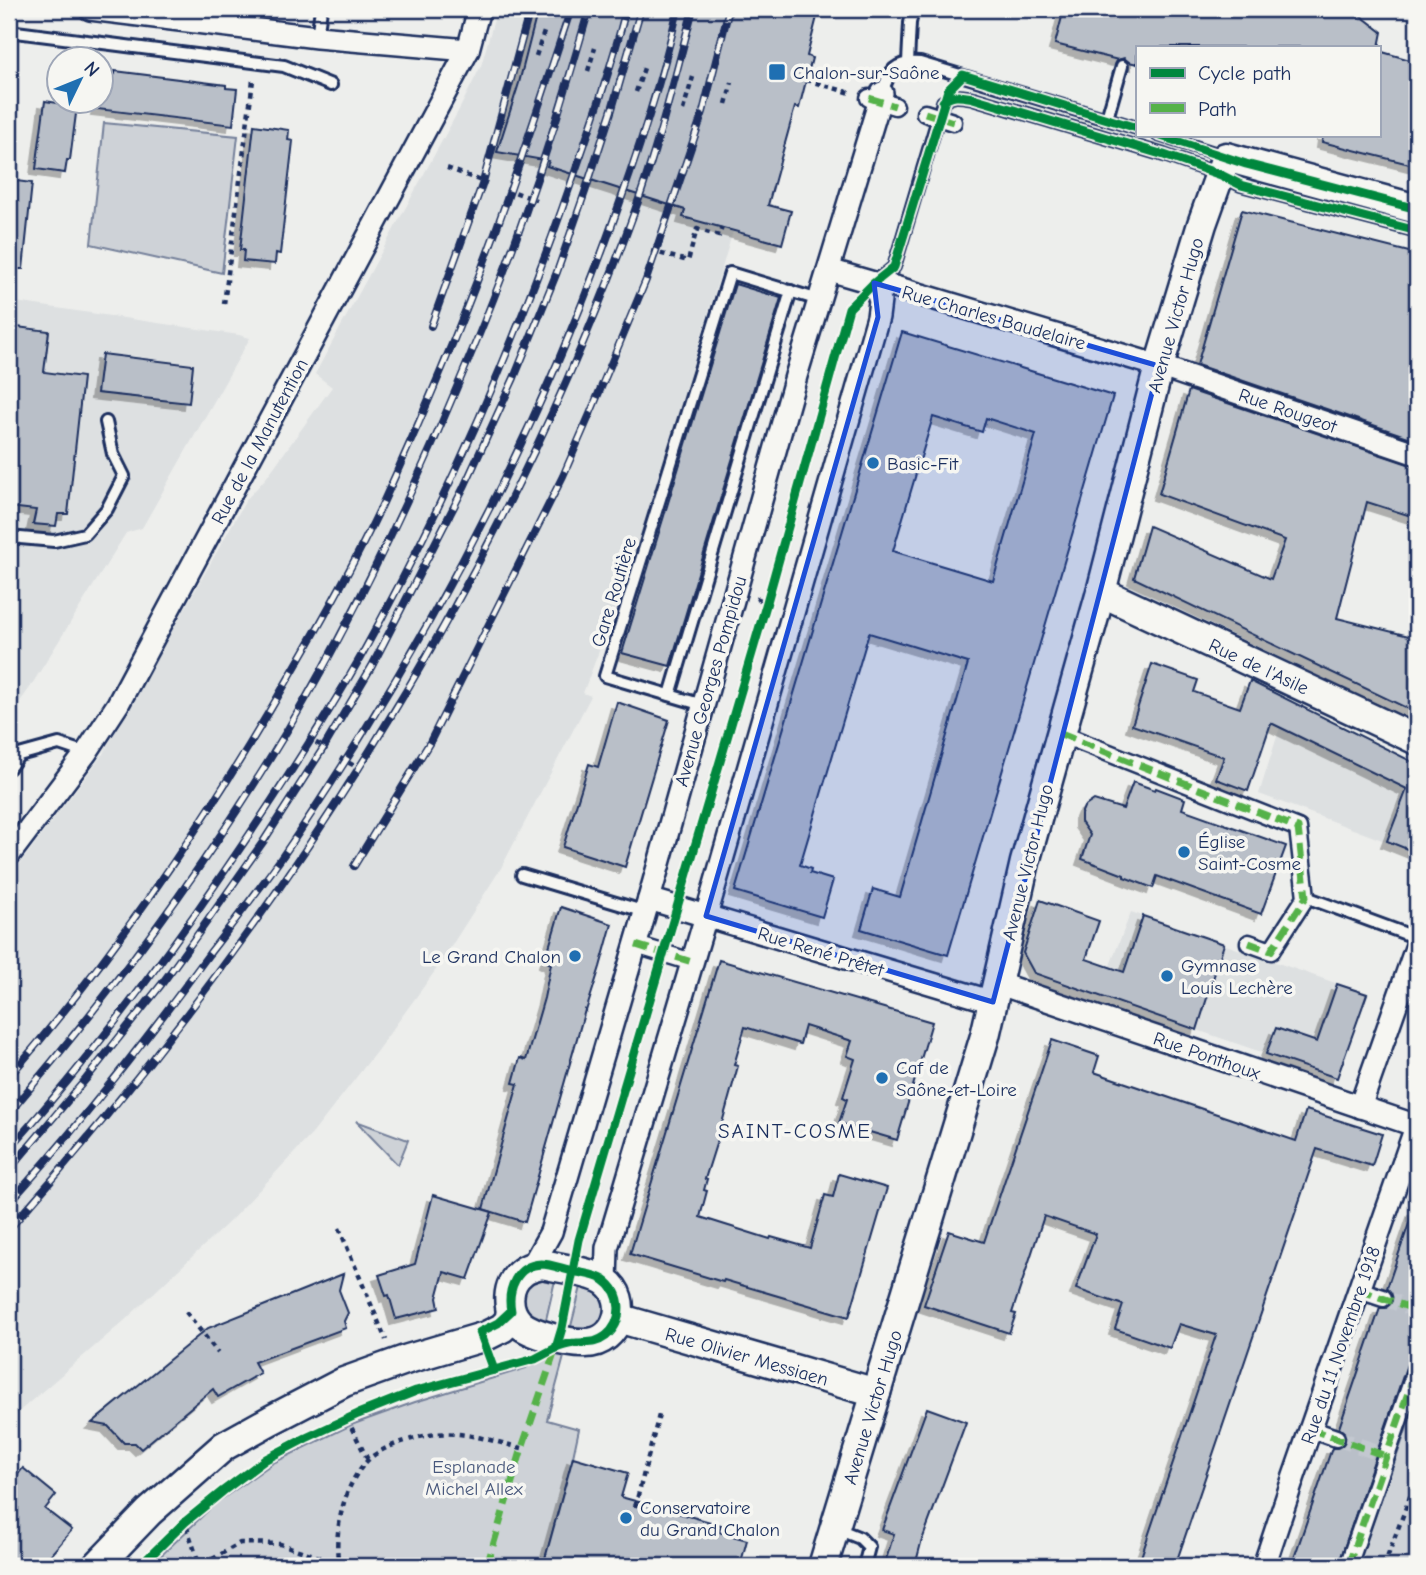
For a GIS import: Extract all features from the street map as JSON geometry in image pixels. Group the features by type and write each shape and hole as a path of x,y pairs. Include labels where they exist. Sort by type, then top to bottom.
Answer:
{"street":[{"path":"90,9 317,37 468,50"},
{"name":"Rue de la Manutention","path":"9,855 86,753 118,705 468,50 479,9"},
{"name":"Avenue Georges Pompidou","path":"533,1266 551,1232 636,945 819,300 881,99"},
{"path":"1224,166 1417,209"},
{"name":"Avenue Victor Hugo","path":"823,1566 985,1036 1025,862 1101,592 1159,366 1211,195 1224,166"},
{"name":"Rue Charles Baudelaire","path":"829,270 1159,366"},
{"path":"606,1282 607,1248 706,916 878,317 880,301 874,283"},
{"name":"Rue Rougeot","path":"1159,366 1417,453"},
{"name":"Rue de l'Asile","path":"1101,592 1417,740"},
{"path":"1061,734 1298,828 1306,897 1271,951 1249,943"},
{"name":"Rue René Prêtet","path":"647,906 706,916 995,993"},
{"path":"636,945 692,962"},
{"path":"1360,1107 1417,945"},
{"name":"Rue Ponthoux","path":"995,993 1417,1125"},
{"name":"Rue du 11 Novembre 1918","path":"1264,1566 1359,1290 1413,1150 1417,1125"},
{"path":"542,1264 596,1276 606,1282 619,1302 618,1318 609,1334 588,1344 526,1329 517,1322 511,1311 509,1299 514,1281 522,1272 533,1266 542,1264"},
{"path":"1359,1290 1383,1298"},
{"path":"97,1566 129,1531 224,1447 344,1382 486,1336 509,1321 511,1311"},
{"name":"Rue Olivier Messiaen","path":"618,1318 876,1393"},
{"path":"1348,1566 1382,1454 1417,1367"},
{"path":"1310,1429 1335,1438"}],"lane":[{"path":"317,37 321,9"},
{"path":"908,62 913,9"},
{"path":"16,32 285,66 331,85"},
{"path":"881,99 887,77 895,69 908,62 920,63 1136,128"},
{"path":"1107,118 1122,66"},
{"path":"874,283 894,267 940,114 949,97 958,95 974,98 1164,155 1224,166"},
{"path":"1160,136 1224,166 1241,185 1417,231"},
{"name":"Gare Routière","path":"670,695 605,676 730,273 819,300"},
{"path":"704,705 670,695 791,291"},
{"path":"9,537 54,541 85,534 107,509 124,476 113,454 106,422"},
{"path":"9,768 19,755 59,744 86,753"},
{"path":"522,875 647,906"},
{"path":"1306,897 1417,939"},
{"path":"835,1528 860,1538 869,1547 864,1566"}],"path":[{"path":"536,56 544,32"},
{"path":"588,71 596,48"},
{"path":"224,304 255,62"},
{"path":"636,92 645,65"},
{"path":"683,110 693,76"},
{"path":"806,80 881,99"},
{"path":"726,104 732,82"},
{"path":"447,168 487,183"},
{"path":"506,189 536,200"},
{"path":"651,251 688,261 696,229 719,236 722,228"},
{"path":"736,589 793,613"},
{"path":"763,616 771,590"},
{"path":"307,738 328,750"},
{"path":"340,758 364,771"},
{"path":"339,1228 396,1364"},
{"path":"186,1312 218,1353"},
{"path":"337,1423 358,1414"},
{"path":"635,1507 659,1415"},
{"path":"347,1419 368,1460"},
{"path":"165,1498 185,1522 203,1566 240,1543 280,1544 339,1565 338,1530 343,1503 356,1475 368,1460 384,1450 410,1440 439,1434 474,1436 522,1448"},
{"path":"1384,1566 1417,1478"},
{"path":"175,1531 194,1514"}],"highlighted area":[{"path":"874,283 1159,366 993,1002 706,916 878,317"}],"shaded area":[{"path":"497,9 819,9 807,56 812,58 799,108 795,107 769,205 791,211 733,231 649,511 583,693 591,696 501,868 438,967 313,1133 230,1221 124,1321 9,1420 9,878 103,754 246,500 266,478 332,387 315,374 481,66"},
{"path":"9,301 250,338 142,528 126,533 9,717"},
{"path":"1292,702 1417,764 1417,853 1259,794 1280,727"},
{"path":"1131,912 1367,994 1337,1078 1098,996"}],"green space":[{"path":"104,123 238,136 222,273 91,244"},
{"path":"356,1121 408,1140 398,1165"},
{"path":"535,1275 556,1276 545,1324 530,1319 523,1305 523,1291"},
{"path":"582,1283 602,1295 606,1305 604,1318 591,1331 570,1330"},
{"name":"Esplanade Michel Allex","path":"565,1353 547,1420 579,1429 543,1566 150,1566 215,1504 273,1463 351,1425 526,1368 546,1354"},
{"path":"1417,1400 1417,1566 1357,1566"}],"building":[{"path":"538,9 819,9 807,56 812,58 799,108 795,107 768,205 791,211 782,244 683,217 685,210 547,166 549,161 497,152 519,83"},
{"path":"1064,9 1352,9 1382,32 1379,46 1136,46 1136,64 1124,58 1118,60 1055,44"},
{"path":"1380,51 1417,62 1417,85 1413,102 1417,103 1417,166 1322,142 1323,136 1380,136"},
{"path":"116,71 226,85 226,88 237,89 233,125 116,111"},
{"path":"45,101 46,116 76,116 70,160 67,160 65,173 36,169"},
{"path":"254,125 289,130 288,140 293,141 280,254 276,253 275,264 243,261 244,250 240,250"},
{"path":"9,180 32,183 23,269 9,269"},
{"path":"1242,210 1417,254 1417,440 1197,365"},
{"path":"735,284 781,298 670,666 622,653"},
{"path":"9,326 49,331 44,372 83,377 68,514 58,514 56,526 33,524 36,510 9,507"},
{"path":"902,332 1113,396 948,955 861,929 873,889 900,897 968,663 869,633 800,865 811,869 810,873 833,880 822,917 735,891","holes":["933,417 982,432 986,418 1036,434 993,581 893,551"]},
{"path":"102,354 193,365 189,403 97,393"},
{"path":"1189,390 1417,467 1417,518 1367,502 1337,618 1417,638 1417,713 1134,578 1149,526 1271,579 1285,540 1159,494"},
{"path":"1152,664 1198,680 1194,692 1240,708 1250,681 1417,764 1417,853 1387,841 1407,789 1271,723 1248,791 1216,779 1224,757 1132,725"},
{"path":"617,702 669,720 625,867 563,847 589,764 598,767"},
{"name":"Église Saint-Cosme","path":"1133,782 1185,799 1182,809 1286,846 1261,914 1157,876 1153,888 1082,859 1090,835 1081,822 1084,807 1094,800 1123,809"},
{"path":"1040,900 1099,921 1086,959 1124,972 1143,916 1224,944 1197,1030 1034,973 1023,953"},
{"path":"561,907 612,924 525,1222 483,1209 518,1084 513,1083 520,1058 526,1060 544,998 551,964 545,961"},
{"path":"719,960 932,1022 897,1140 839,1123 847,1099 843,1097 855,1059 847,1056 852,1041 805,1026 800,1044 745,1027 734,1065 738,1066 705,1179 704,1190 707,1191 700,1217 770,1239 771,1237 810,1248 825,1195 833,1197 839,1174 887,1188 849,1317 630,1254"},
{"path":"1337,984 1367,994 1337,1078 1266,1054 1276,1028 1317,1042"},
{"path":"1052,1040 1099,1056 1094,1072 1296,1141 1306,1110 1382,1134 1372,1166 1317,1149 1175,1566 1138,1566 1216,1335 1179,1324 1170,1348 1115,1329 1123,1305 1076,1289 1096,1234 1044,1216 1012,1313 1016,1314 1009,1333 924,1305 949,1231 984,1242"},
{"path":"433,1195 492,1212 468,1279 444,1272 437,1298 439,1308 396,1319 389,1295 386,1296 379,1275 415,1264"},
{"path":"1414,1209 1417,1210 1417,1335 1338,1566 1306,1566 1293,1561 1332,1448 1342,1446 1346,1441 1344,1432 1339,1428 1380,1308 1386,1308 1393,1302 1393,1295 1387,1288"},
{"path":"343,1274 339,1290 348,1313 344,1321 346,1328 254,1362 260,1373 218,1397 213,1389 141,1449 135,1443 124,1443 108,1426 92,1423 208,1328"},
{"path":"927,1408 966,1422 915,1566 884,1566 894,1534 882,1530"},
{"name":"Conservatoire du Grand Chalon","path":"573,1457 628,1473 621,1497 721,1525 719,1532 747,1540 740,1566 543,1566"},
{"path":"23,1468 56,1495 45,1509 72,1530 41,1566 18,1566 9,1559 9,1486"}],"tunnel":[{"path":"1383,1298 1417,1310"},
{"path":"1336,1438 1377,1452"}],"railway":[{"path":"431,326 483,182 530,9"},
{"path":"9,1077 126,930 197,827 264,721 351,566 396,475 462,320 571,9"},
{"path":"9,1113 114,984 211,850 271,757 337,642 415,483 485,321 539,173 589,9"},
{"path":"9,1149 95,1047 201,905 312,738 360,658 445,494 495,381 562,209 588,135 626,9"},
{"path":"9,1170 161,985 208,920 263,842 372,666 464,487 514,378 557,272 585,192 641,9"},
{"path":"9,1203 112,1081 280,860 360,738 431,619 496,496 581,306 655,97 678,9"},
{"path":"9,1229 107,1115 200,998 288,876 370,751 446,622 516,489 579,353 643,188 693,9"},
{"path":"354,866 430,742 563,476 646,280 703,112 729,9"}],"marked path":[{"path":"869,98 895,106"},
{"path":"925,113 953,122"},
{"path":"1061,734 1298,828 1306,897 1271,951 1249,943"},
{"path":"636,945 692,962"},
{"path":"1409,1149 1417,1151"},
{"path":"1359,1290 1417,1310"},
{"path":"487,1566 522,1448 556,1348"},
{"path":"1348,1566 1417,1367"},
{"path":"1310,1429 1386,1456"}],"cycle path":[{"path":"140,1566 185,1522 223,1491 266,1459 306,1438 416,1391 535,1359 556,1348 579,1240 767,602 849,308 894,267 948,90 963,75 1136,128"},
{"path":"943,102 954,96 973,98 1164,155 1241,185 1417,231"},
{"path":"1161,136 1246,164 1417,209"},
{"path":"494,1370 480,1332 498,1323 511,1311 510,1295 515,1280 532,1265 549,1265 597,1276 610,1286 618,1299 616,1323 606,1336 595,1341 556,1348"}],"place":[{"name":"Chalon-sur-Saône","path":"777,72"},
{"name":"Basic-Fit","path":"873,463"},
{"name":"Église Saint-Cosme","path":"1184,852"},
{"name":"Le Grand Chalon","path":"575,956"},
{"name":"Gymnase Louis Lechère","path":"1167,976"},
{"name":"Caf de Saône-et-Loire","path":"882,1078"},
{"name":"Conservatoire du Grand Chalon","path":"626,1518"}],"district":[{"name":"SAINT-COSME","path":"795,1131"}]}
